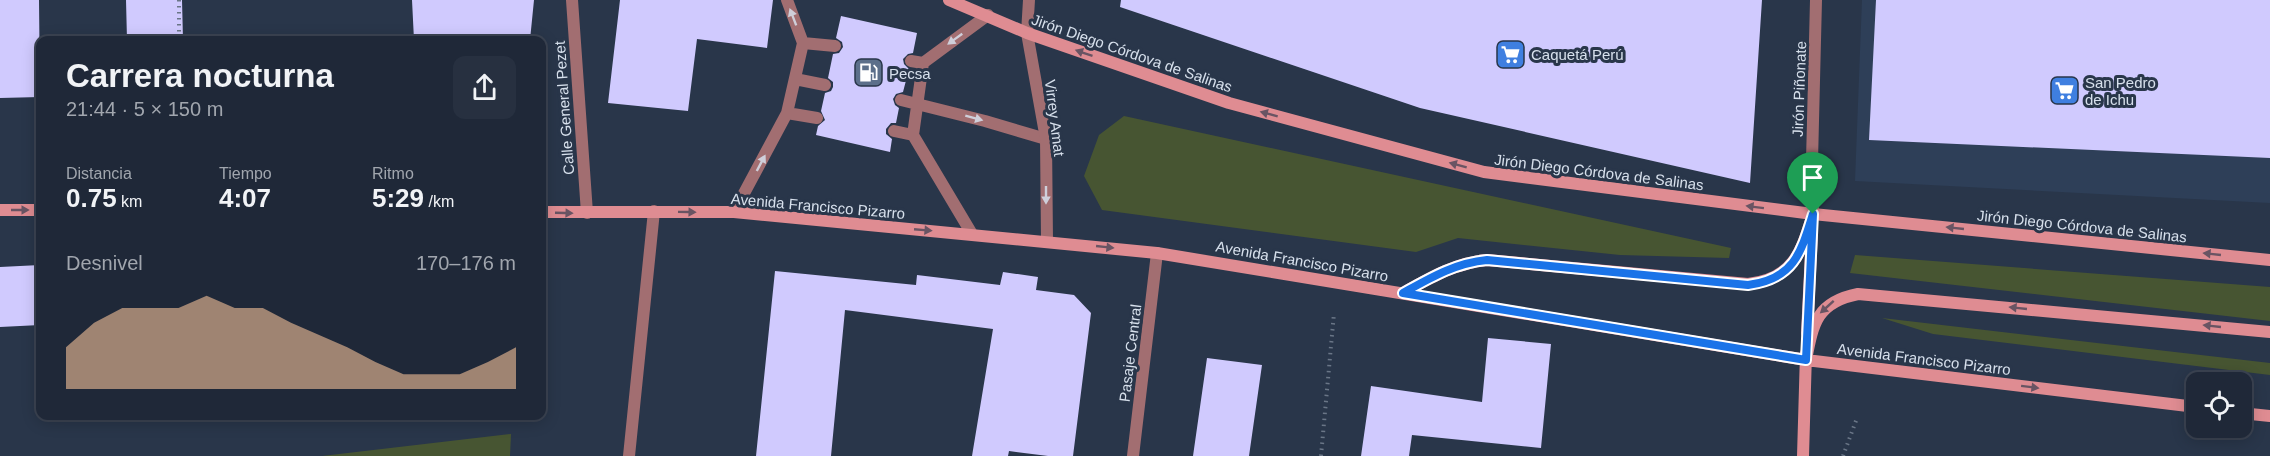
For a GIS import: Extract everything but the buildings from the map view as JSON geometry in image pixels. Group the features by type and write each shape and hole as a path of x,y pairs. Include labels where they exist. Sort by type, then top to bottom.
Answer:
{"main road":[{"name":"Jirón Diego Córdova de Salinas","path":"949,0 1027,33 1229,103 1484,172 1813,214 2270,260"},
{"path":"0,210 36,210"},
{"name":"Avenida Francisco Pizarro","path":"546,212 734,212 1158,253 1806,360 2186,406"},
{"path":"1403,293 1445,270 1467,262 1487,260 1748,285 1764,282 1778,276 1796,259 1804,243 1813,214"},
{"path":"1803,456 1813,214"},
{"path":"1806,360 1812,330 1821,313 1836,300 1858,294 2270,332"},
{"path":"2252,415 2270,417"}],"street":[{"name":"Calle General Pezet","path":"572,0 587,213"},
{"path":"734,212 787,113 803,43 787,0"},
{"name":"Virrey Amat","path":"1029,0 1027,33 1046,139 1047,241"},
{"name":"Jirón Piñonate","path":"1813,214 1816,0"},
{"path":"972,234 913,135 917,103 917,62 988,15"},
{"path":"803,43 835,46"},
{"path":"795,79 825,85"},
{"path":"901,100 1046,139"},
{"path":"787,113 817,118"},
{"path":"894,131 913,135"},
{"path":"629,456 654,211"},
{"name":"Pasaje Central","path":"1133,456 1158,253"}],"path":[{"path":"179,0 179,36"},
{"path":"1321,456 1335,304"},
{"path":"1843,456 1857,418"}],"shaded area":[{"name":"San Pedro de Ichu","path":"1862,0 2270,0 2270,203 1855,181"}],"green space":[{"path":"1124,116 1731,248 1729,258 1620,255 1458,238 1416,252 1102,210 1084,176 1099,135"},
{"path":"1855,255 2270,287 2270,321 1850,273"},
{"path":"1882,318 2270,363 2270,375 2252,372 1933,334"},
{"path":"511,434 510,456 322,456"}],"place":[{"name":"Caquetá Perú","path":"1510,54"},
{"name":"Pecsa","path":"868,73"},
{"name":"San Pedro de Ichu","path":"2064,91"}],"route":[{"path":"1813,214 1806,360 1403,293 1445,270 1467,262 1487,260 1748,285 1764,282 1778,276 1791,266 1801,252 1813,214"}]}
